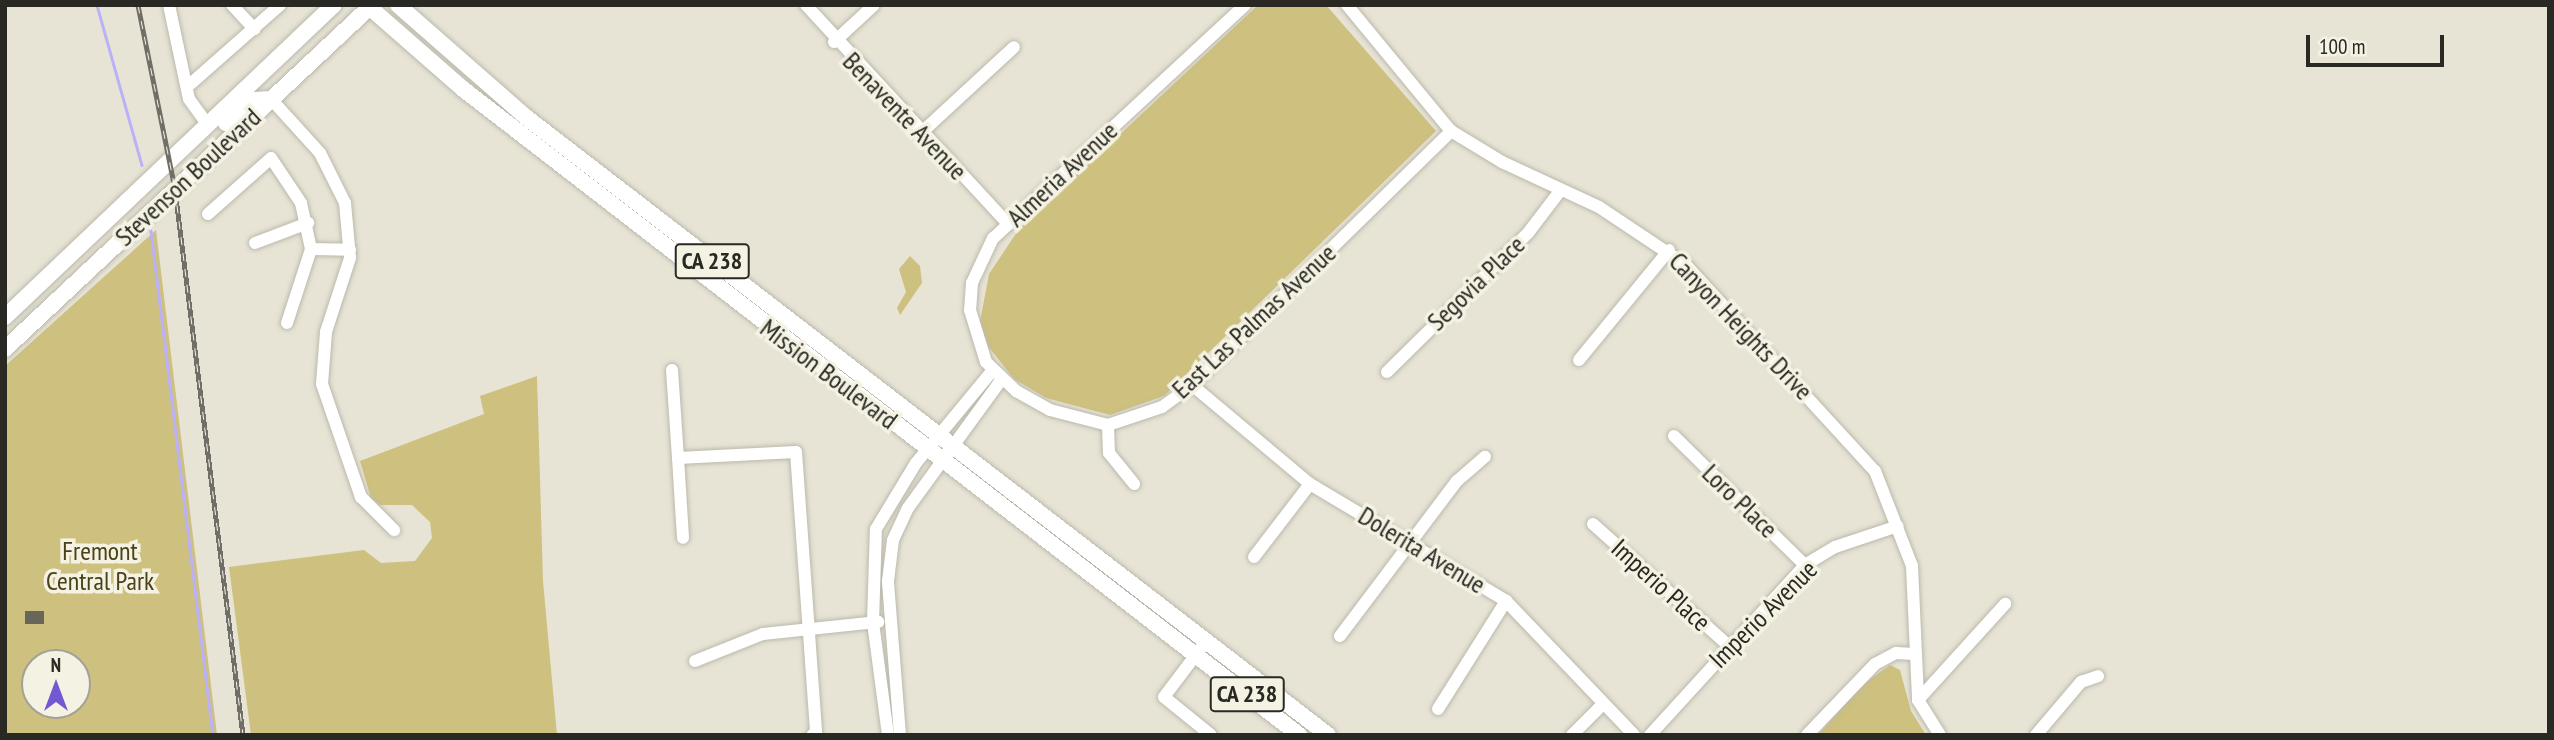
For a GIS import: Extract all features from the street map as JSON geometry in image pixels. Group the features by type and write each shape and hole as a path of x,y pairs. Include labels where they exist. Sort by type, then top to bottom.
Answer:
{"main road":[{"name":"Mission Boulevard","path":"398,5 519,112 1328,735"},
{"name":"Mission Boulevard","path":"369,6 463,89 1299,735"},
{"name":"Stevenson Boulevard","path":"5,349 369,6"},
{"name":"Stevenson Boulevard","path":"5,317 332,7"},
{"path":"182,150 215,133 250,103 271,99 272,79 317,34 332,7"}],"street":[{"path":"169,5 189,99 208,125"},
{"path":"232,5 254,29"},
{"path":"187,87 280,5"},
{"name":"Benavente Avenue","path":"806,5 834,42 1008,224"},
{"path":"834,42 874,5"},
{"name":"Almeria Avenue","path":"997,376 977,336 970,294 979,263 1008,224 1245,5"},
{"name":"Canyon Heights Drive","path":"1347,5 1451,131 1560,191 1599,206 1669,250 1866,461 1898,526 1912,566 1918,700 1940,735"},
{"path":"922,132 1014,47"},
{"path":"271,99 311,141 333,174 347,212 350,250 324,342 322,384 361,498 394,530"},
{"name":"East Las Palmas Avenue","path":"1108,425 1161,407 1192,385 1451,131"},
{"path":"208,214 271,158 290,180 308,223 312,249 287,324"},
{"name":"Segovia Place","path":"1387,372 1528,233 1560,191"},
{"path":"255,243 308,223"},
{"path":"312,249 350,250"},
{"path":"1579,360 1669,250"},
{"path":"672,370 683,538"},
{"path":"888,735 873,622 876,529 929,450 947,440 997,376 1050,410 1108,425 1109,453 1134,484"},
{"name":"Dolerita Avenue","path":"1192,385 1310,484 1506,601 1602,705 1634,735"},
{"name":"Loro Place","path":"1674,436 1805,565"},
{"path":"900,735 890,621 893,540 908,508 943,460 947,440"},
{"path":"678,458 796,452 816,733 812,735"},
{"path":"1340,636 1457,481 1485,457"},
{"path":"1254,557 1310,484"},
{"name":"Imperio Place","path":"1594,524 1729,646"},
{"name":"Imperio Avenue","path":"1650,735 1805,565 1835,547 1898,526"},
{"path":"1438,709 1506,601"},
{"path":"1918,700 2004,604"},
{"path":"695,661 763,634 810,627 890,621"},
{"path":"1207,640 1164,697 1211,735"},
{"path":"1807,735 1875,664 1896,653 1915,654"},
{"path":"2036,735 2081,682 2098,676"},
{"path":"1572,735 1602,705"}],"green space":[{"path":"1258,5 1326,5 1436,131 1164,396 1110,415 1046,398 1014,379 988,346 980,322 989,274 1019,229"},
{"name":"Fremont Central Park","path":"156,230 217,735 5,735 5,366"},
{"path":"910,256 920,266 922,283 900,315 897,308 906,292 899,269"},
{"path":"537,376 543,581 557,735 251,735 229,567 364,550 381,563 415,561 432,538 430,522 412,505 380,505 371,498 360,461 484,414 480,396"},
{"path":"1890,665 1900,670 1911,711 1926,735 1818,735 1862,685"}],"building":[{"path":"25,611 44,611 44,624 25,624"}],"waterway":[{"path":"97,5 142,165"},
{"path":"151,231 213,735"}],"railway":[{"path":"138,5 175,189 243,735"}]}
